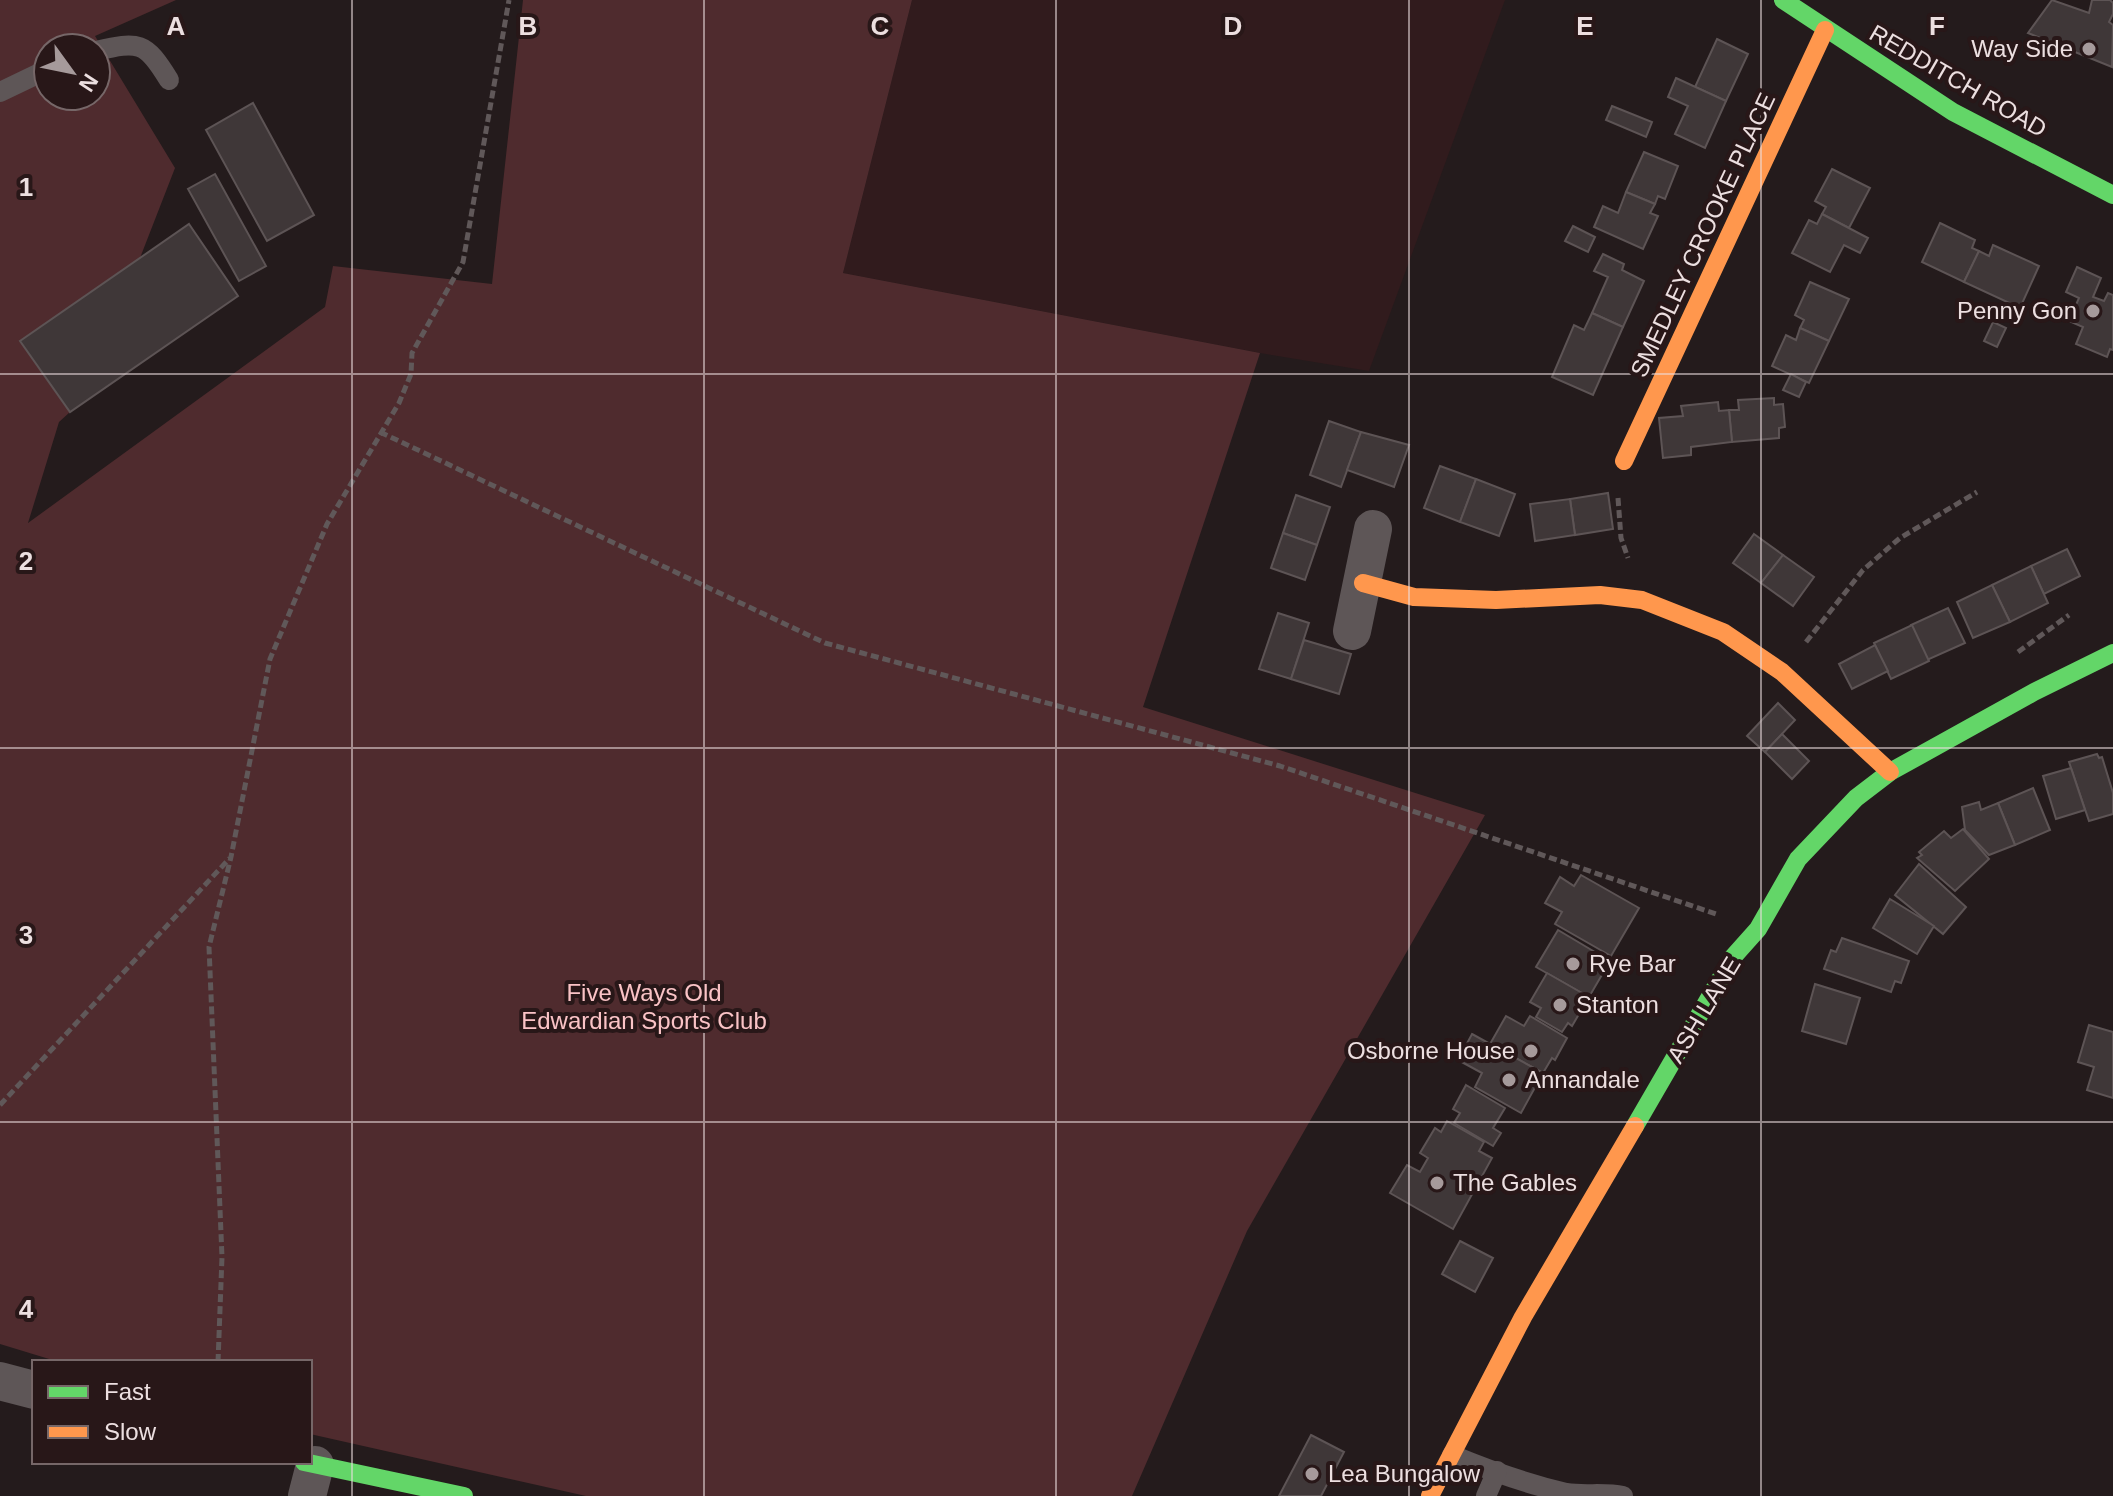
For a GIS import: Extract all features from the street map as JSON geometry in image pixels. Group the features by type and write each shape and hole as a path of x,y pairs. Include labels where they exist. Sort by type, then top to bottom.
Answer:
{"main road":[{"name":"REDDITCH ROAD","path":"1789,2 1825,30 1953,112 2113,195"},
{"name":"SMEDLEY CROOKE PLACE","path":"1624,461 1825,30"},
{"path":"1363,583 1414,597 1496,600 1600,595 1642,600 1723,632 1782,672 1890,772"},
{"name":"ASH LANE","path":"1430,1496 1530,1304 1733,957 1758,929 1798,859 1856,798 1890,772 2034,692 2113,653"},
{"path":"308,1474 464,1496"}],"street":[{"path":"1352,631 1373,529"},
{"path":"0,1381 32,1389"}],"lane":[{"path":"112,48 129,44 142,47 156,58 169,80"},
{"path":"0,92 32,77"},
{"path":"1452,1455 1569,1493 1623,1496"},
{"path":"1486,1496 1497,1471"}],"path":[{"path":"218,1360 222,1257 209,947 231,857 270,659 327,524 399,403 411,374 412,353 463,262 509,0"},
{"path":"380,432 825,643 1280,766 1758,929"},
{"path":"1624,461 1618,496 1621,538 1642,600"},
{"path":"1782,672 1863,570 1900,538 1977,492"},
{"path":"0,1105 231,857"}],"shaded area":[{"path":"912,0 1505,0 1369,371 843,273"}],"green space":[{"name":"Five Ways Old Edwardian Sports Club","path":"0,0 176,0 104,32 32,32 32,112 112,112 112,64 175,168 140,258 21,340 70,412 59,422 28,523 325,307 333,266 492,284 523,0 912,0 843,273 1260,353 1143,707 1485,815 1247,1231 1132,1496 586,1496 312,1434 312,1360 52,1360 0,1344"}],"building":[{"name":"Way Side","path":"2052,0 2089,13 2092,0 2110,0 2113,3 2109,22 2113,25 2112,67 2028,33"},
{"path":"1717,39 1748,54 1726,101 1695,87"},
{"path":"1676,78 1726,101 1705,148 1675,134 1688,106 1668,97"},
{"path":"253,103 314,215 267,241 206,130"},
{"path":"1612,106 1652,122 1646,137 1606,120"},
{"path":"1644,152 1678,166 1665,199 1658,196 1655,204 1626,192"},
{"path":"1832,169 1870,188 1849,228 1822,214 1826,207 1815,201"},
{"path":"215,174 266,266 239,281 188,189"},
{"path":"1626,192 1655,204 1650,213 1658,216 1643,249 1594,227 1603,206 1618,213"},
{"path":"1822,214 1868,238 1860,253 1844,245 1830,272 1792,253 1809,220 1817,224"},
{"path":"1940,223 1975,240 1972,248 1979,251 1964,282 1922,262"},
{"path":"189,224 238,296 70,412 20,341"},
{"path":"1573,226 1595,237 1588,252 1565,241"},
{"path":"1993,245 2039,266 2020,308 1964,282 1979,251 1989,256"},
{"path":"1603,254 1624,264 1622,270 1644,281 1623,327 1592,313 1608,277 1594,271"},
{"name":"Penny Gon","path":"2077,267 2101,278 2093,297 2104,301 2108,293 2113,295 2113,350 2110,349 2107,357 2076,344 2083,327 2069,321 2079,298 2066,292"},
{"path":"1810,282 1849,299 1829,341 1800,328 1804,320 1795,315"},
{"path":"1592,313 1623,327 1593,395 1552,377 1574,325 1584,330"},
{"path":"1993,322 2006,328 1997,347 1984,341"},
{"path":"1800,328 1829,341 1809,383 1772,366 1786,335 1796,340"},
{"path":"1791,374 1806,382 1799,397 1783,390"},
{"path":"1774,398 1774,405 1783,404 1785,427 1779,428 1779,438 1732,442 1729,410 1739,410 1738,400"},
{"path":"1718,402 1719,411 1729,410 1732,442 1691,447 1691,455 1663,458 1659,418 1683,416 1681,406"},
{"path":"1329,421 1361,432 1341,487 1310,475"},
{"path":"1361,432 1409,445 1394,487 1347,470"},
{"path":"1440,466 1476,479 1460,522 1424,508"},
{"path":"1476,479 1515,494 1499,536 1460,522"},
{"path":"1608,493 1613,529 1575,535 1570,499"},
{"path":"1296,495 1330,507 1317,545 1283,533"},
{"path":"1570,499 1575,535 1535,541 1530,504"},
{"path":"1283,533 1317,545 1305,580 1271,568"},
{"path":"1754,534 1783,555 1761,583 1733,563"},
{"path":"2067,549 2080,576 2044,594 2031,566"},
{"path":"1783,555 1814,577 1793,606 1761,583"},
{"path":"2031,566 2048,603 2010,622 1992,585"},
{"path":"1992,585 2010,622 1973,638 1957,602"},
{"path":"1948,608 1965,643 1927,660 1911,625"},
{"path":"1278,613 1309,623 1291,679 1259,669"},
{"path":"1912,625 1929,661 1891,679 1874,643"},
{"path":"1304,640 1351,654 1339,694 1291,679"},
{"path":"1875,645 1888,671 1852,689 1839,664"},
{"path":"1778,703 1795,720 1765,752 1747,736"},
{"path":"1782,734 1809,761 1792,779 1765,752"},
{"path":"2097,754 2099,758 2102,757 2113,793 2113,814 2089,821 2069,762"},
{"path":"2071,768 2085,810 2056,819 2043,776"},
{"path":"2033,788 2050,830 2015,845 1998,803"},
{"path":"1979,802 1981,810 1998,803 2015,845 1989,855 1965,830 1962,807"},
{"path":"1963,829 1989,859 1955,891 1917,858 1922,855 1919,852 1944,831 1951,838"},
{"path":"1919,864 1966,907 1943,934 1895,895"},
{"path":"1581,875 1639,908 1611,956 1555,924 1562,912 1545,903 1560,877 1574,886"},
{"path":"1890,899 1934,926 1917,954 1873,928"},
{"name":"Rye Bar","path":"1558,930 1610,961 1589,997 1536,967"},
{"path":"1842,938 1909,961 1901,983 1895,981 1891,992 1824,969 1831,950 1836,952"},
{"name":"Stanton","path":"1547,973 1589,997 1572,1026 1568,1023 1562,1032 1536,1017 1541,1008 1530,1002"},
{"path":"1815,984 1860,998 1846,1044 1802,1031"},
{"name":"Osborne House","path":"1506,1016 1524,1026 1530,1016 1567,1038 1555,1060 1552,1058 1543,1073 1490,1044"},
{"path":"2089,1025 2113,1032 2113,1098 2087,1090 2094,1067 2078,1062"},
{"name":"Annandale","path":"1472,1034 1543,1073 1521,1113 1475,1087 1482,1073 1458,1060"},
{"path":"1466,1085 1505,1108 1493,1128 1501,1133 1493,1146 1454,1123 1460,1113 1453,1109"},
{"name":"The Gables","path":"1447,1121 1484,1142 1479,1151 1492,1158 1453,1229 1390,1193 1407,1165 1420,1172 1428,1158 1420,1153 1435,1128 1441,1132"},
{"path":"1460,1241 1493,1258 1475,1292 1442,1274"},
{"name":"Lea Bungalow","path":"1311,1435 1344,1452 1321,1496 1279,1496"}],"traffic: fast":[{"path":"1783,0 1953,112 2113,195"},
{"path":"1635,1126 1733,957 1758,929 1798,859 1856,798 1890,772 2034,692 2113,653"},
{"path":"312,1464 464,1496"}],"traffic: slow":[{"path":"1624,461 1825,30"},
{"path":"1363,583 1414,597 1496,600 1600,595 1642,600 1723,632 1782,672 1890,772"},
{"path":"1430,1496 1523,1317 1635,1126"}],"place":[{"name":"Way Side","path":"2089,49"},
{"name":"Penny Gon","path":"2093,311"},
{"name":"Rye Bar","path":"1573,964"},
{"name":"Stanton","path":"1560,1005"},
{"name":"Osborne House","path":"1531,1051"},
{"name":"Annandale","path":"1509,1080"},
{"name":"The Gables","path":"1437,1183"},
{"name":"Lea Bungalow","path":"1312,1474"}]}
